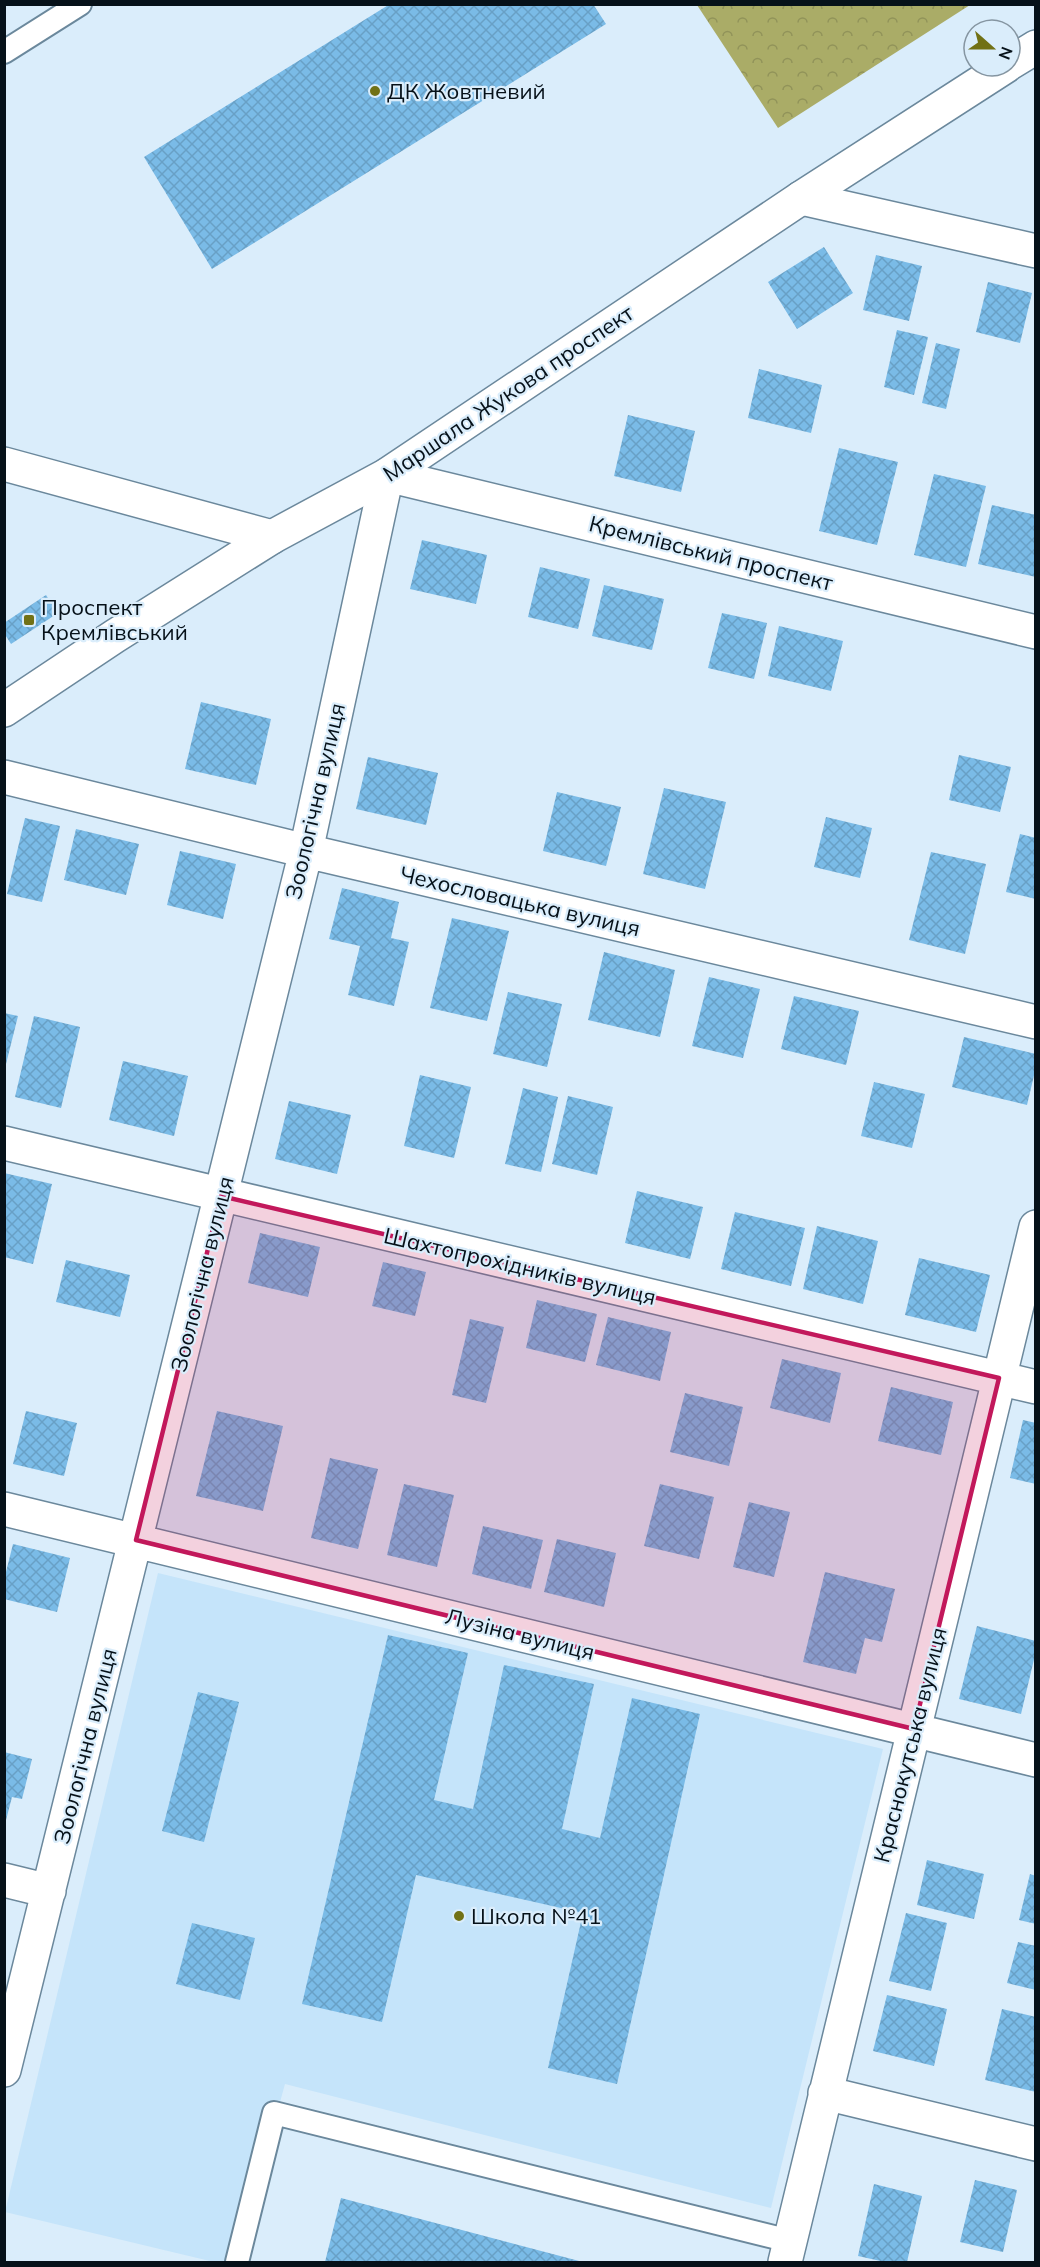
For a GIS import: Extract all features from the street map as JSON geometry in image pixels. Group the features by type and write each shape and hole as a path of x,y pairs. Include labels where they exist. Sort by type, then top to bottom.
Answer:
{"street":[{"path":"1022,55 1035,47"},
{"name":"Маршала Жукова проспект","path":"4,710 115,636 272,537 387,475 801,198 987,78"},
{"path":"801,198 1035,251"},
{"path":"4,464 272,537"},
{"name":"Кремлівський проспект","path":"387,475 1035,632"},
{"name":"Зоологічна вулиця","path":"4,2070 306,851 387,475"},
{"name":"Чехословацька вулиця","path":"4,777 306,851 1035,1022"},
{"name":"Шахтопрохідників вулиця","path":"4,1143 1035,1387"},
{"name":"Краснокутська вулиця","path":"787,2252 1035,1227"},
{"name":"Лузіна вулиця","path":"4,1509 1035,1760"},
{"path":"4,1881 49,1891"},
{"path":"825,2093 1035,2144"}],"lane":[{"path":"4,52 80,4"},
{"path":"237,2262 274,2113 787,2252"}],"highlighted area":[{"path":"221,1196 999,1378 914,1729 136,1540"}],"shaded area":[{"name":"Школа №41","path":"158,1573 883,1749 771,2208 285,2084 236,2262 214,2262 5,2212"}],"green space":[{"path":"697,5 970,5 778,128"}],"building":[{"name":"ДК Жовтневий","path":"390,4 593,4 606,24 212,269 144,157"},
{"path":"824,247 853,293 797,329 768,282"},
{"path":"876,255 922,266 909,321 863,310"},
{"path":"988,282 1032,293 1020,343 976,332"},
{"path":"897,330 928,337 914,395 884,387"},
{"path":"936,343 960,349 946,409 922,403"},
{"path":"759,369 822,385 811,433 748,418"},
{"path":"628,415 695,431 681,492 614,476"},
{"path":"839,448 898,462 877,545 819,531"},
{"path":"934,474 986,486 966,567 914,555"},
{"path":"992,505 1036,515 1036,577 978,564"},
{"path":"422,540 487,555 476,604 410,589"},
{"path":"540,567 590,579 578,629 528,617"},
{"path":"604,585 664,599 652,650 592,636"},
{"path":"46,595 58,613 11,644 4,633 4,623"},
{"path":"722,613 767,623 754,679 708,668"},
{"path":"779,626 843,641 831,691 768,676"},
{"path":"201,702 271,719 256,785 185,769"},
{"path":"959,755 1011,767 1000,812 949,800"},
{"path":"368,757 438,773 426,825 356,809"},
{"path":"664,788 726,802 705,889 643,874"},
{"path":"557,792 621,807 606,866 543,851"},
{"path":"826,817 872,828 860,878 814,867"},
{"path":"25,818 60,826 42,902 7,894"},
{"path":"76,829 139,844 126,895 64,880"},
{"path":"1020,834 1036,838 1036,899 1006,892"},
{"path":"180,851 236,864 223,919 167,905"},
{"path":"931,852 986,864 965,954 909,940"},
{"path":"342,888 399,902 391,938 409,942 394,1006 348,995 360,946 329,939"},
{"path":"452,918 509,931 487,1021 430,1008"},
{"path":"604,952 675,970 660,1037 588,1020"},
{"path":"709,977 760,989 743,1058 692,1046"},
{"path":"508,992 562,1004 547,1067 493,1054"},
{"path":"794,996 859,1011 846,1065 781,1049"},
{"path":"4,1013 18,1016 5,1068 4,1067"},
{"path":"34,1016 80,1027 61,1108 15,1097"},
{"path":"964,1037 1036,1054 1036,1067 1027,1105 952,1087"},
{"path":"123,1061 188,1076 174,1136 109,1120"},
{"path":"420,1075 471,1087 454,1158 404,1146"},
{"path":"874,1082 925,1094 912,1148 861,1136"},
{"path":"523,1088 558,1097 541,1172 505,1164"},
{"path":"568,1096 613,1107 597,1175 552,1164"},
{"path":"289,1101 351,1115 337,1174 275,1159"},
{"path":"4,1173 52,1184 33,1264 4,1257"},
{"path":"637,1191 703,1207 690,1259 625,1243"},
{"path":"735,1212 805,1228 791,1286 721,1269"},
{"path":"817,1226 878,1241 863,1304 803,1289"},
{"path":"260,1233 320,1247 308,1297 248,1283"},
{"path":"919,1258 990,1275 976,1332 905,1315"},
{"path":"66,1260 130,1275 120,1317 56,1302"},
{"path":"383,1262 426,1272 415,1316 372,1306"},
{"path":"537,1300 597,1314 585,1362 526,1348"},
{"path":"608,1317 671,1332 660,1381 596,1365"},
{"path":"470,1319 504,1327 486,1403 452,1395"},
{"path":"782,1359 841,1373 830,1423 770,1408"},
{"path":"891,1387 953,1402 941,1455 878,1441"},
{"path":"685,1393 743,1407 729,1466 670,1452"},
{"path":"26,1411 77,1423 64,1476 13,1464"},
{"path":"217,1411 283,1426 263,1511 196,1496"},
{"path":"1023,1420 1036,1423 1036,1484 1010,1478"},
{"path":"330,1458 378,1469 358,1549 311,1538"},
{"path":"404,1484 454,1495 437,1567 387,1555"},
{"path":"660,1484 714,1497 699,1559 644,1546"},
{"path":"749,1502 790,1512 774,1577 733,1567"},
{"path":"483,1526 543,1540 531,1589 472,1574"},
{"path":"557,1539 616,1553 604,1607 544,1592"},
{"path":"13,1544 70,1558 57,1612 4,1599 4,1580"},
{"path":"825,1572 895,1589 882,1642 865,1638 856,1674 803,1662"},
{"path":"977,1626 1036,1641 1036,1651 1021,1714 959,1699"},
{"path":"388,1635 468,1653 434,1800 473,1809 504,1665 594,1684 562,1829 600,1838 632,1698 700,1714 617,2084 548,2068 583,1913 416,1875 382,2022 302,2004"},
{"path":"198,1692 239,1702 204,1842 162,1831"},
{"path":"4,1752 32,1759 22,1799 12,1797 5,1824"},
{"path":"927,1860 984,1874 974,1919 917,1905"},
{"path":"1030,1874 1036,1876 1036,1924 1019,1920"},
{"path":"906,1913 947,1923 931,1991 889,1981"},
{"path":"192,1923 255,1938 240,2000 176,1984"},
{"path":"1018,1942 1036,1946 1036,1990 1007,1983"},
{"path":"887,1995 947,2009 934,2066 873,2051"},
{"path":"1002,2009 1036,2017 1036,2092 985,2080"},
{"path":"975,2180 1017,2190 1003,2252 960,2242"},
{"path":"874,2184 922,2196 907,2262 885,2262 858,2256"},
{"path":"341,2198 583,2262 325,2262"}],"place":[{"name":"ДК Жовтневий","path":"375,91"},
{"name":"Проспект Кремлівський","path":"29,620"},
{"name":"Школа №41","path":"459,1916"}]}
